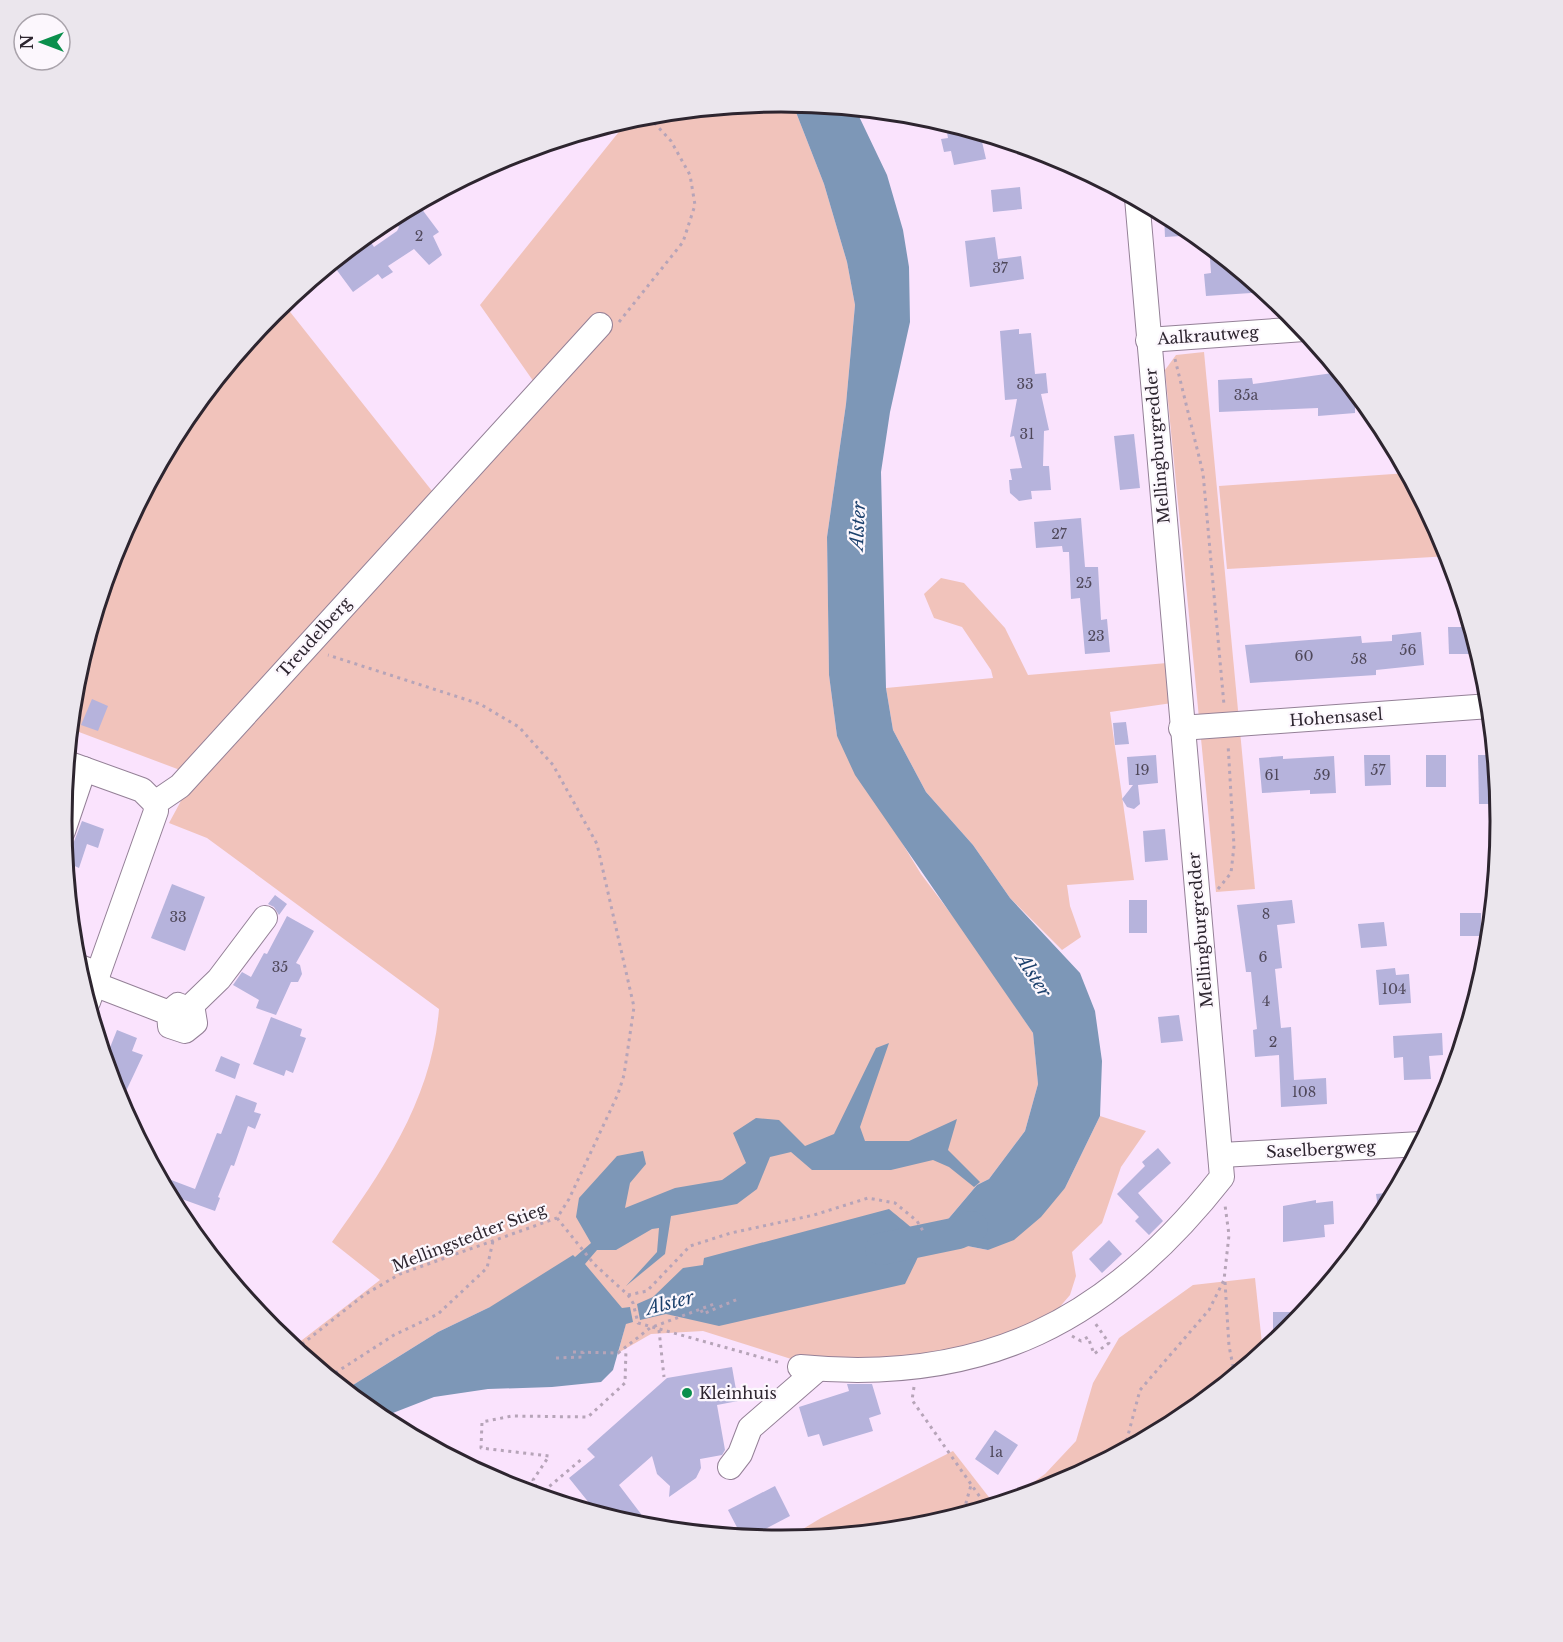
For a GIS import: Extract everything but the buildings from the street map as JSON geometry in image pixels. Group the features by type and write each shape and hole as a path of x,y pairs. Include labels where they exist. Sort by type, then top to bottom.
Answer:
{"street":[{"name":"Mellingburgredder","path":"1138,208 1157,339 1181,728 1221,1166"},
{"name":"Treudelberg","path":"155,803 180,786 304,647 600,325"},
{"name":"Aalkrautweg","path":"1157,339 1293,330"},
{"name":"Hohensasel","path":"1181,728 1481,707"},
{"path":"76,766 142,790 155,803 155,817 90,978"},
{"path":"91,982 179,1011 219,980 265,918"},
{"name":"Saselbergweg","path":"1221,1166 1413,1145"},
{"path":"730,1467 740,1454 750,1428 809,1368 854,1371 916,1368 972,1358 1021,1342 1062,1323 1140,1263 1180,1226 1221,1166"}],"path":[{"path":"600,325 614,329 646,290 683,242 695,205 690,175 671,141 655,123"},
{"path":"1157,339 1179,369 1203,473 1233,816 1231,873 1198,914"},
{"name":"Mellingstedter Stieg","path":"303,1344 352,1302 400,1274 557,1218 569,1199 618,1094 624,1075 634,1007 597,844 553,765 519,727 480,704 304,647"},
{"path":"1221,1166 1228,1235 1224,1280 1228,1346 1233,1367"},
{"path":"628,1295 647,1291 690,1246 731,1233 814,1215 868,1198 896,1203 917,1221 923,1231"},
{"path":"557,1218 579,1247 628,1295 633,1303 638,1323 809,1368"},
{"path":"336,1372 394,1335 438,1314 487,1268 493,1241"},
{"path":"1127,1440 1140,1390 1209,1310 1224,1280"},
{"path":"701,1310 703,1314 738,1299"},
{"path":"573,1352 618,1353 650,1328 714,1304"},
{"path":"659,1330 664,1377"},
{"path":"1088,1337 1094,1354 1109,1343"},
{"path":"536,1486 534,1480 549,1456 481,1448 482,1422 512,1416 588,1417 625,1383 626,1349"},
{"path":"556,1358 583,1357 583,1352"},
{"path":"912,1400 983,1501"},
{"path":"545,1490 584,1458"},
{"path":"965,1506 972,1484"}],"shaded area":[{"path":"796,112 824,184 847,262 855,305 846,404 827,537 829,675 837,736 921,874 967,935 1033,1033 1038,1084 1025,1131 989,1179 977,1185 944,1224 929,1231 933,1246 957,1244 988,1250 1065,1188 1100,1116 1146,1131 1121,1167 1102,1223 1072,1252 1076,1276 1070,1295 1052,1316 990,1347 902,1362 807,1364 703,1331 651,1334 618,1353 626,1323 490,1307 438,1332 352,1386 300,1341 380,1280 332,1242 386,1161 416,1104 427,1074 439,1009 207,838 169,823 188,788 180,770 78,732 78,728 96,637 126,549 145,507 167,466 219,389 280,319 289,311 436,496 536,385 480,305 620,131 643,125 735,113"},
{"path":"1204,352 1255,889 1216,892 1165,370 1176,355"},
{"path":"1400,474 1440,557 1227,569 1219,486"},
{"path":"941,578 964,583 1005,628 1028,675 1167,663 1172,703 1110,712 1134,880 1067,885 1070,906 1081,937 1062,950 1010,898 973,845 926,792 893,730 886,688 993,678 991,670 962,627 934,618 924,594"},
{"path":"1255,1278 1262,1342 1213,1384 1176,1411 1095,1457 1029,1486 1045,1474 1076,1441 1093,1383 1119,1338 1193,1285"},
{"path":"953,1451 990,1499 920,1517 828,1529 802,1530"}],"water":[{"path":"796,112 859,116 887,175 903,230 909,267 910,322 890,412 881,472 886,688 893,730 926,792 973,845 1010,898 1080,973 1095,1011 1102,1061 1100,1116 1065,1188 1041,1217 1014,1240 988,1250 957,1244 933,1246 929,1232 944,1224 977,1185 989,1179 1025,1131 1038,1084 1033,1033 855,775 837,736 829,675 827,537 846,404 855,305 847,262 824,184"},
{"path":"889,1043 860,1127 865,1141 909,1141 957,1119 948,1150 980,1182 974,1187 949,1167 933,1160 891,1170 812,1170 791,1152 770,1157 757,1189 737,1204 671,1216 665,1254 626,1286 657,1252 659,1228 652,1229 616,1250 597,1250 585,1264 622,1308 630,1307 633,1322 626,1324 613,1370 601,1382 552,1387 488,1389 434,1397 391,1414 352,1386 438,1332 490,1307 573,1255 575,1257 591,1243 576,1217 579,1198 617,1156 643,1151 646,1164 630,1183 625,1208 675,1188 722,1180 746,1163 733,1133 756,1118 779,1120 805,1146 834,1134 876,1048"},
{"path":"889,1209 912,1228 921,1241 918,1257 905,1284 719,1326 666,1314 640,1320 637,1304 653,1297 683,1268 703,1265 704,1258"}],"waterway":[{"name":"Alster","path":"881,1249 958,1233 972,1227"}],"place":[{"name":"Kleinhuis","path":"687,1393"}]}
